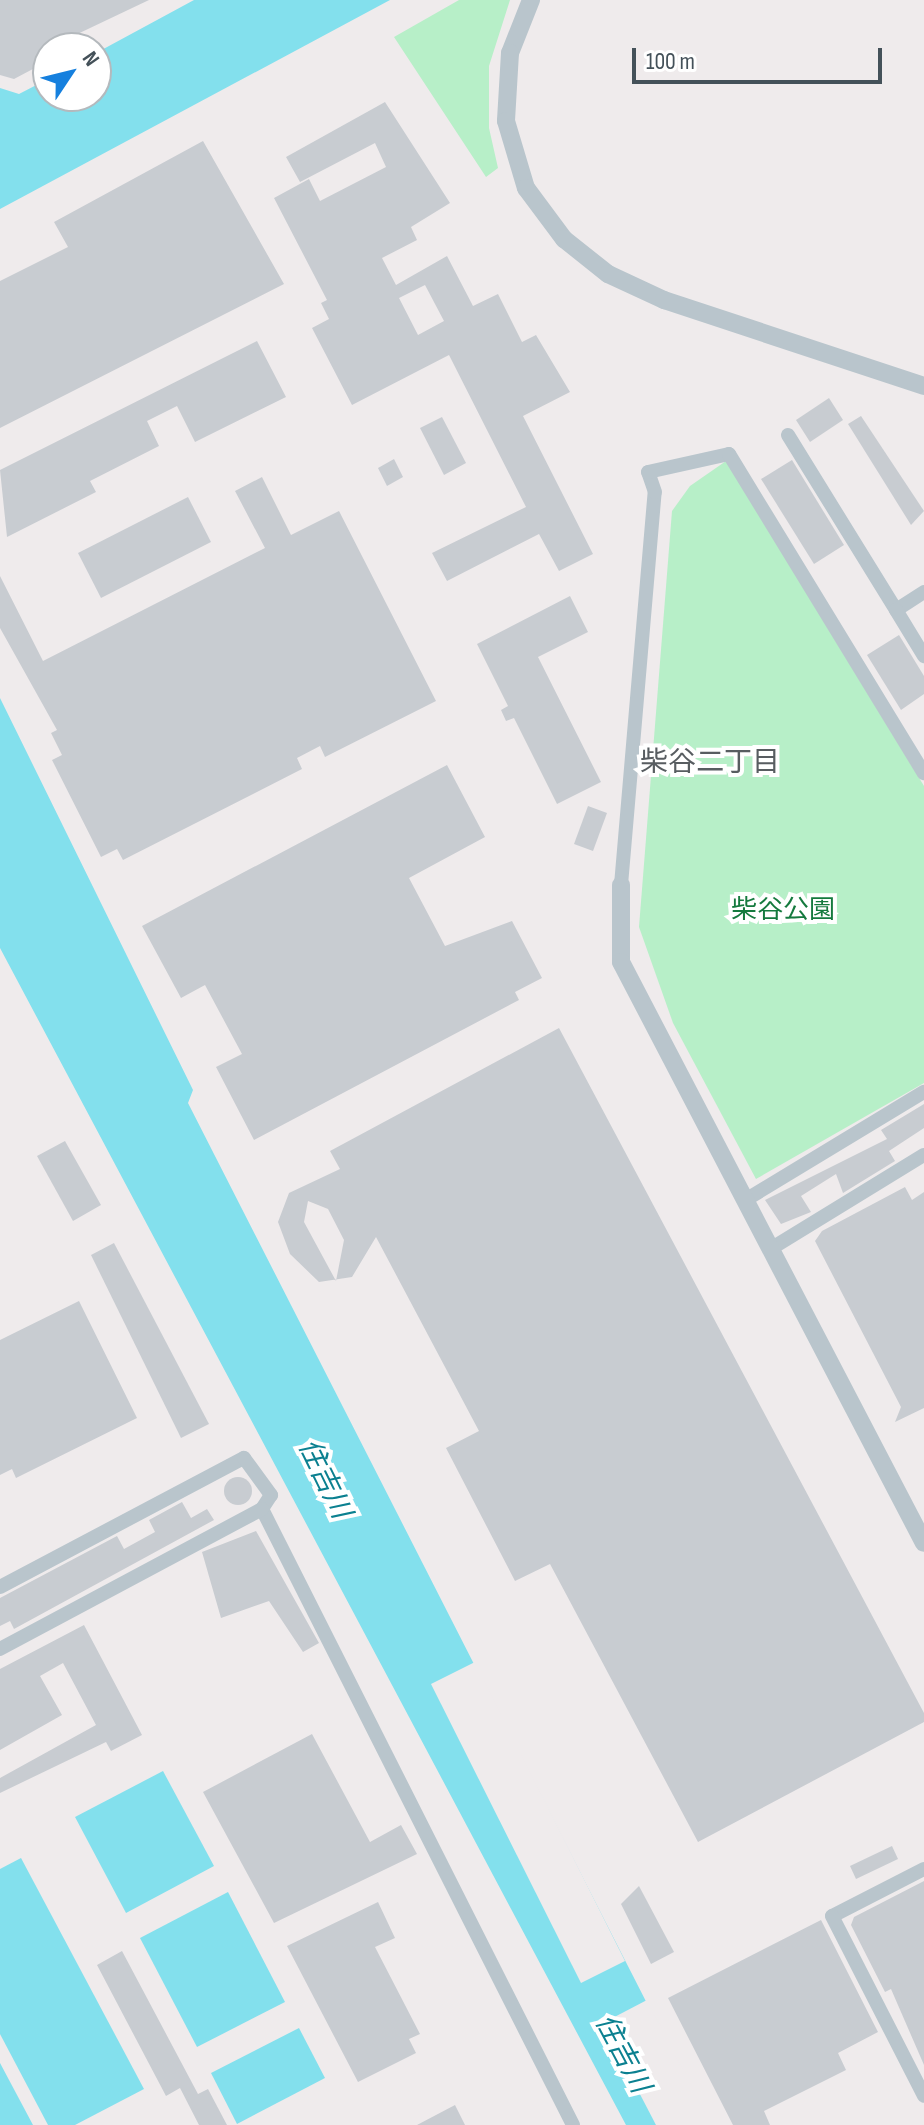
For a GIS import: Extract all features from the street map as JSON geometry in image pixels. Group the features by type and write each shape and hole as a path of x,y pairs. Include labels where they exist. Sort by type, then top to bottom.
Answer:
{"street":[{"path":"531,0 514,36 505,95 520,175 574,249 664,300 924,386"},
{"path":"788,435 924,656"},
{"path":"924,773 729,454 648,472 655,492 621,885 621,962 924,1543"},
{"path":"896,610 924,592"},
{"path":"747,1199 924,1092"},
{"path":"772,1248 924,1155"},
{"path":"0,1587 244,1458 271,1495 262,1509 0,1649"},
{"path":"262,1509 573,2125"},
{"path":"924,1869 832,1916 924,2096"}],"green space":[{"path":"459,0 510,0 489,66 489,128 498,168 486,177 394,37"},
{"name":"柴谷公園","path":"726,461 924,786 924,1083 756,1179 673,1023 639,927 672,511 690,486"}],"water":[{"path":"194,0 390,0 0,209 0,88 19,94 32,87 32,112 112,112 112,44"},
{"name":"住吉川","path":"0,698 193,1090 188,1103 709,2125 626,2125 0,948"},
{"path":"163,1771 214,1866 126,1913 75,1817"},
{"path":"21,1858 144,2089 75,2125 48,2125 0,2034 0,1869"},
{"path":"228,1892 285,2002 197,2047 140,1938"},
{"path":"299,2028 325,2078 237,2124 211,2073"},
{"path":"0,2063 33,2125 0,2125"}],"pier":[{"path":"475,1662 625,1961 581,1983 431,1684"},
{"path":"647,2000 711,2125 656,2125 603,2023"}],"building":[{"path":"0,0 149,0 82,32 32,32 32,69 14,79 0,75"},
{"path":"385,102 450,203 411,227 417,240 382,258 396,285 447,256 473,306 498,294 522,342 536,335 570,392 523,416 593,554 559,571 539,534 447,581 432,553 526,507 449,355 352,405 312,328 329,319 321,303 327,300 274,198 309,179 320,201 386,167 375,143 300,182 286,157","holes":["425,285 444,321 418,335 399,298"]},
{"path":"203,141 284,284 0,428 0,281 68,247 54,222"},
{"path":"257,341 286,397 195,442 177,406 147,421 159,446 90,481 96,492 7,537 0,470"},
{"path":"829,398 843,420 810,442 796,420"},
{"path":"861,416 924,511 911,525 848,424"},
{"path":"442,417 466,463 444,475 420,428"},
{"path":"394,459 403,477 387,486 378,468"},
{"path":"792,460 844,545 814,564 761,479"},
{"path":"262,477 291,535 339,511 436,701 325,757 320,746 297,758 302,769 123,860 117,849 101,857 52,760 62,755 51,733 57,730 0,628 0,576 43,661 265,548 235,491"},
{"path":"188,497 211,542 101,598 78,553"},
{"path":"570,596 588,632 538,657 601,782 557,804 514,718 506,721 501,710 508,706 477,644"},
{"path":"899,635 924,676 924,694 901,710 867,655"},
{"path":"447,765 485,837 409,878 445,946 512,921 542,978 515,992 519,1000 254,1140 216,1067 242,1054 205,985 181,998 142,926"},
{"path":"588,806 607,813 593,851 574,844"},
{"path":"559,1028 924,1713 924,1722 698,1842 550,1564 515,1581 446,1448 479,1431 376,1237 352,1277 336,1279 344,1240 328,1209 308,1201 304,1222 335,1280 319,1282 290,1254 278,1222 289,1193 340,1169 330,1151"},
{"path":"924,1104 924,1128 889,1151 895,1161 843,1193 836,1174 801,1196 811,1212 781,1224 765,1200 887,1139 881,1130"},
{"path":"65,1141 101,1205 73,1221 37,1156"},
{"path":"905,1187 912,1200 924,1192 924,1408 895,1422 901,1407 815,1241 822,1231"},
{"path":"114,1243 209,1424 181,1438 91,1255"},
{"path":"79,1301 137,1418 16,1478 12,1469 0,1475 0,1340"},
{"path":"238,1477 248,1481 252,1491 248,1501 238,1505 228,1501 224,1491 228,1481"},
{"path":"182,1502 191,1518 207,1509 214,1520 14,1629 10,1621 0,1626 0,1598 117,1536 124,1549 155,1532 149,1520"},
{"path":"256,1531 319,1643 303,1652 269,1601 221,1618 202,1552"},
{"path":"84,1625 142,1735 111,1751 106,1742 0,1793 0,1778 96,1725 63,1663 40,1676 62,1715 0,1750 0,1669"},
{"path":"312,1734 370,1842 401,1825 417,1854 274,1923 203,1792"},
{"path":"892,1846 898,1859 856,1879 850,1866"},
{"path":"924,1881 924,2065 891,1989 885,1992 851,1925 854,1917"},
{"path":"639,1886 674,1952 651,1964 621,1904"},
{"path":"378,1902 395,1938 375,1947 420,2034 409,2039 416,2053 358,2082 287,1946"},
{"path":"821,1920 878,2032 838,2053 846,2070 764,2111 770,2125 733,2125 668,1998"},
{"path":"122,1951 198,2094 208,2089 227,2125 199,2125 180,2088 166,2096 97,1965"},
{"path":"455,2105 465,2125 417,2125"}],"district":[{"name":"柴谷二丁目","path":"710,763"}]}
